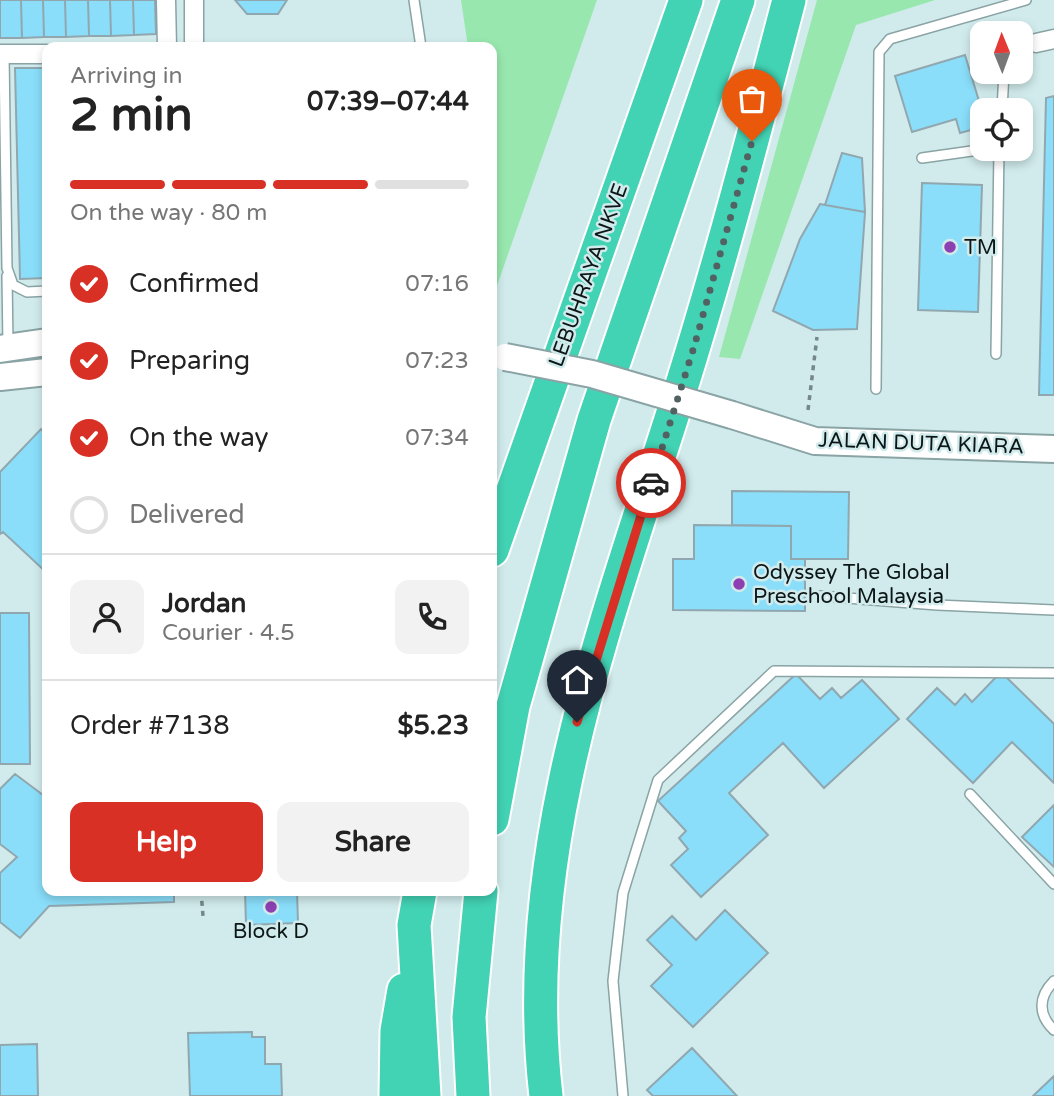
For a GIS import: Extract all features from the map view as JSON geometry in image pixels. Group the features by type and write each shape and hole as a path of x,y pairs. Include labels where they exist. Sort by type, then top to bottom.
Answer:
{"highway":[{"name":"LEBUHRAYA NKVE","path":"497,536 686,0"},
{"path":"497,792 513,706 594,420 738,0"},
{"path":"547,1096 540,1004 547,897 559,801 584,695 694,347 789,0"},
{"path":"396,1096 397,1031 419,896"},
{"path":"473,1096 469,1017 481,896"},
{"path":"414,925 424,1096"}],"main road":[{"path":"4,348 42,343"},
{"name":"JALAN DUTA KIARA","path":"497,357 592,374 815,440 1054,449"},
{"path":"0,377 42,373"}],"street":[{"path":"166,0 167,42"},
{"path":"194,0 194,42"},
{"path":"1033,45 1054,39"},
{"path":"2,54 42,54"}],"lane":[{"path":"414,0 420,42"},
{"path":"876,389 878,52 890,39 1026,0"},
{"path":"2,54 7,268 4,348"},
{"path":"922,158 970,151"},
{"path":"996,354 999,161"},
{"path":"7,268 13,285 27,292 42,291"},
{"path":"821,596 937,606 1054,610"},
{"path":"623,1096 613,981 623,893 658,780 774,671 1054,673"},
{"path":"970,794 1054,884"},
{"path":"1054,981 1046,989 1041,1007 1043,1016 1054,1030"}],"path":[{"path":"808,410 817,337"},
{"path":"201,896 203,916"}],"green space":[{"path":"461,0 597,0 497,286 497,42 467,42"},
{"path":"817,0 935,0 856,25 740,359 719,357"}],"building":[{"path":"0,0 21,0 22,38 0,38"},
{"path":"21,0 43,0 44,37 22,38"},
{"path":"43,0 65,0 66,37 44,37"},
{"path":"65,0 88,0 89,36 66,37"},
{"path":"88,0 110,0 111,36 89,36"},
{"path":"110,0 133,0 134,35 111,36"},
{"path":"133,0 155,0 156,34 134,35"},
{"path":"235,0 287,0 278,14 247,14"},
{"path":"965,55 970,71 970,84 974,84 978,98 970,98 970,130 960,133 956,119 912,132 895,76"},
{"path":"15,68 42,68 42,278 20,279"},
{"path":"1054,96 1054,395 1039,395 1046,98"},
{"path":"842,153 862,158 865,212 825,205"},
{"name":"TM","path":"922,183 982,185 978,312 918,310"},
{"path":"820,204 865,212 857,329 813,330 773,311 800,239"},
{"path":"42,430 42,568 3,532 0,534 0,472"},
{"path":"732,491 849,492 848,559 791,559 791,526 732,525"},
{"name":"Odyssey The Global Preschool Malaysia","path":"694,525 791,526 791,559 805,559 805,611 673,610 673,559 694,559"},
{"path":"0,613 29,613 30,764 0,764"},
{"path":"1001,672 1054,724 1054,783 1012,742 973,783 907,719 937,688 955,705 965,694 972,702"},
{"path":"796,674 820,699 832,688 841,698 862,680 899,719 824,788 783,743 729,793 768,835 701,897 671,865 688,849 679,838 686,831 658,801"},
{"path":"15,774 42,794 42,896 174,896 174,902 49,906 20,938 0,922 0,873 17,857 0,844 0,789"},
{"path":"1054,805 1054,867 1022,837"},
{"name":"Block D","path":"245,896 297,896 298,923 246,925"},
{"path":"725,910 768,953 693,1027 651,986 672,965 647,940 672,916 696,940"},
{"path":"252,1032 252,1037 265,1037 265,1064 281,1064 282,1096 190,1096 188,1033"},
{"path":"37,1044 38,1096 0,1096 0,1045"},
{"path":"692,1048 737,1096 653,1096 647,1090"},
{"path":"1054,1076 1054,1096 1033,1096"}],"way so far":[{"path":"651,483 694,347 752,141"}],"place":[{"name":"TM","path":"950,247"},
{"name":"Odyssey The Global Preschool Malaysia","path":"739,584"},
{"name":"Block D","path":"271,907"}],"route":[{"path":"577,722 651,483"}]}
